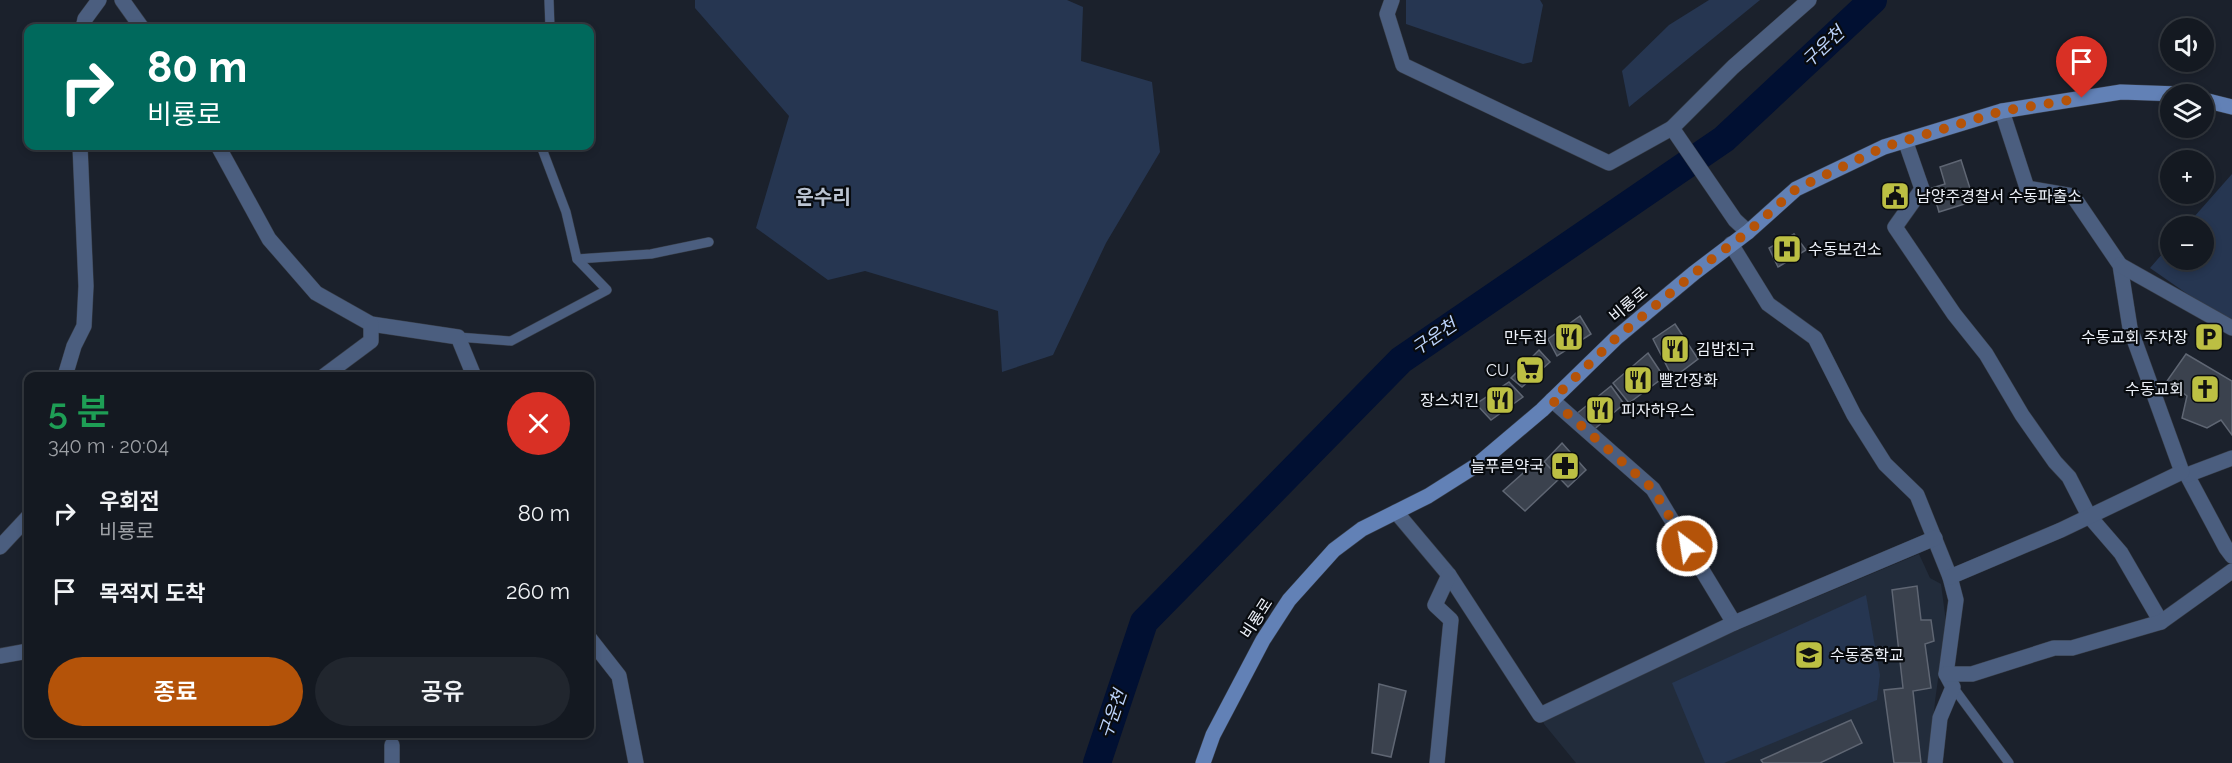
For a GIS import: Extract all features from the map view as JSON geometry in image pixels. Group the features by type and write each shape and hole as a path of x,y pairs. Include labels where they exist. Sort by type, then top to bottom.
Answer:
{"main road":[{"name":"비룡로","path":"1203,763 1213,735 1246,669 1289,600 1334,550 1362,529 1428,496 1477,465 1552,400 1616,338 1748,232 1796,189 1875,151 2002,111 2121,92 2160,93"},
{"path":"2214,102 2232,107"}],"street":[{"path":"84,24 99,0"},
{"path":"122,0 139,24"},
{"path":"1392,0 1387,14 1403,65 1609,163 1674,131 1733,68 1809,0"},
{"path":"2002,111 2027,188 2073,196 2120,265 2130,328 2185,474 2232,556"},
{"path":"1674,131 1736,220 1748,232"},
{"path":"1905,140 1922,189 1895,227 1954,314 1986,354 2035,434 2069,477 2089,516 2121,553 2161,622"},
{"path":"65,372 84,326 86,286 80,150"},
{"path":"220,150 269,239 316,293 371,324 459,337 472,372"},
{"path":"1731,244 1768,304 1815,338 1854,415 1885,464 1917,495 1935,538 1956,600 1949,680 1940,718 1935,763"},
{"path":"2120,265 2232,328"},
{"path":"329,372 371,341 371,324"},
{"path":"1552,400 1653,489 1734,623"},
{"path":"1950,577 2185,474 2232,458"},
{"path":"1396,512 1449,575 1539,715 1734,623 1935,538"},
{"path":"0,547 24,521"},
{"path":"1949,680 2054,648 2072,648 2161,622 2232,571"},
{"path":"1437,763 1452,620 1435,605 1449,575"},
{"path":"594,644 619,676 636,763"},
{"path":"0,656 24,652"},
{"path":"392,745 392,763"}],"lane":[{"path":"549,0 550,24"},
{"path":"459,337 511,341 607,290 577,259 566,212 543,150"},
{"path":"577,259 651,254 709,242"},
{"path":"1949,680 2009,763"}],"shaded area":[{"path":"695,0 1067,0 1083,7 1081,61 1152,82 1160,152 1106,243 1053,355 1002,372 998,311 865,271 828,280 756,228 789,116 695,8"},
{"path":"1406,0 1540,0 1543,5 1532,62 1523,64 1406,24"},
{"path":"1709,0 1760,0 1629,107 1622,71 1669,25"},
{"path":"2232,174 2232,325 2150,268 2160,256 2160,270 2214,270 2214,216 2195,216 2205,204 2214,204 2214,194"},
{"name":"수동중학교","path":"1919,554 1930,578 1941,584 1946,622 1935,701 1930,763 1576,763 1544,724 1541,712"},
{"path":"1866,595 1880,675 1877,700 1724,763 1705,763 1672,683"}],"building":[{"path":"1961,160 1974,201 1939,212 1932,188 1945,184 1940,167"},
{"name":"수동보건소","path":"1794,234 1806,250 1778,267 1769,248"},
{"name":"만두집","path":"1580,316 1591,334 1557,356 1548,339"},
{"name":"김밥친구","path":"1675,324 1698,359 1673,378 1653,339"},
{"name":"CU","path":"1539,350 1550,362 1522,387 1511,378"},
{"name":"빨간장화","path":"1648,353 1664,377 1629,403 1613,383"},
{"name":"수동교회","path":"2186,354 2232,381 2232,435 2221,420 2207,428 2182,418 2187,396 2167,381"},
{"name":"장스치킨","path":"1509,382 1523,397 1491,420 1476,404"},
{"name":"피자하우스","path":"1611,386 1624,404 1591,432 1575,415"},
{"name":"늘푸른약국","path":"1562,443 1586,470 1568,487 1544,462"},
{"path":"1540,458 1560,478 1525,511 1503,491"},
{"path":"1917,586 1921,620 1931,620 1934,641 1925,644 1931,688 1913,691 1921,763 1894,763 1884,690 1903,688 1892,590"},
{"path":"1379,684 1406,691 1391,757 1372,753"},
{"path":"1851,720 1862,743 1820,763 1763,763 1761,760"}],"waterway":[{"name":"구운천","path":"1097,763 1144,622 1401,360 1724,139 1873,0"}],"place":[{"name":"남양주경찰서 수동파출소","path":"1895,196"},
{"name":"수동보건소","path":"1787,249"},
{"name":"만두집","path":"1569,337"},
{"name":"수동교회 주차장","path":"2209,337"},
{"name":"김밥친구","path":"1675,349"},
{"name":"CU","path":"1530,370"},
{"name":"빨간장화","path":"1638,380"},
{"name":"수동교회","path":"2205,389"},
{"name":"장스치킨","path":"1500,400"},
{"name":"피자하우스","path":"1600,410"},
{"name":"늘푸른약국","path":"1565,466"},
{"name":"수동중학교","path":"1809,655"}],"district":[{"name":"운수리","path":"823,197"}],"route":[{"path":"1687,546 1653,489 1552,400 1616,338 1748,232 1796,189 1884,147 2012,108 2082,98"}]}
